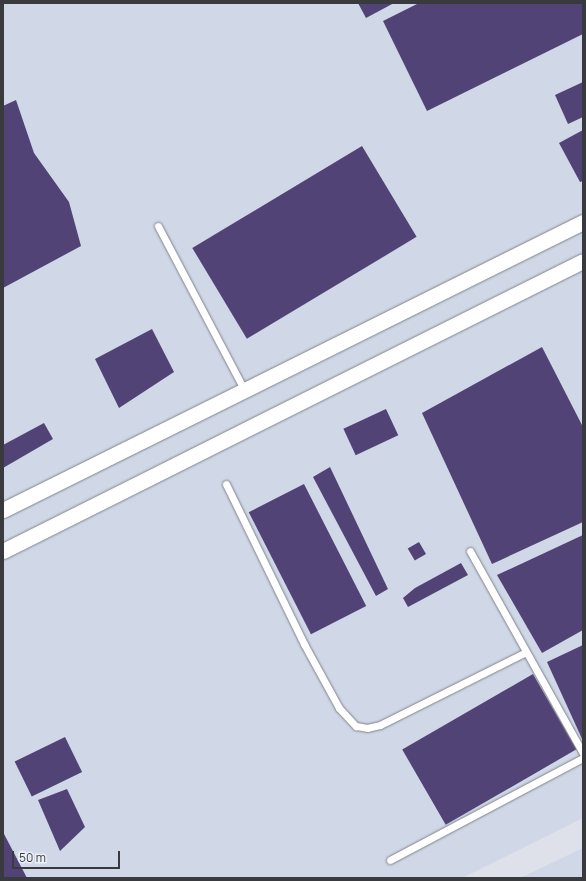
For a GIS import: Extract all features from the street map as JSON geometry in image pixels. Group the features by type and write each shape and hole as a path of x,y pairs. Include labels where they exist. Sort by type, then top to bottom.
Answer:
{"street":[{"path":"3,510 583,222"},
{"path":"3,551 583,261"}],"lane":[{"path":"158,226 245,391"},
{"path":"226,484 308,651 339,708 356,726 367,728 380,725 526,652"},
{"path":"470,551 583,753"},
{"path":"390,860 583,758"}],"shaded area":[{"path":"3,3 583,3 583,818 462,878 3,878"},
{"path":"583,848 583,878 520,878"}],"building":[{"path":"358,3 394,3 366,18"},
{"path":"419,3 583,3 583,34 427,111 383,21"},
{"path":"583,82 583,117 568,124 555,95"},
{"path":"16,100 34,153 69,202 81,246 3,288 3,106"},
{"path":"583,130 583,181 580,182 559,143"},
{"path":"362,146 417,237 247,339 192,248"},
{"path":"152,329 174,372 119,408 95,359"},
{"path":"542,347 583,427 583,522 492,564 422,413"},
{"path":"386,409 398,435 356,455 343,429"},
{"path":"44,423 53,439 3,468 3,445"},
{"path":"330,467 388,589 376,596 313,477"},
{"path":"304,484 366,606 311,634 249,512"},
{"path":"583,535 583,630 542,653 497,575"},
{"path":"419,542 426,554 415,561 408,548"},
{"path":"461,563 468,575 408,607 403,598 415,588"},
{"path":"583,645 583,741 547,662"},
{"path":"533,674 576,749 446,825 402,750"},
{"path":"65,737 82,772 32,797 15,762"},
{"path":"67,789 85,827 60,851 38,800"},
{"path":"3,832 27,878 3,878"}]}
